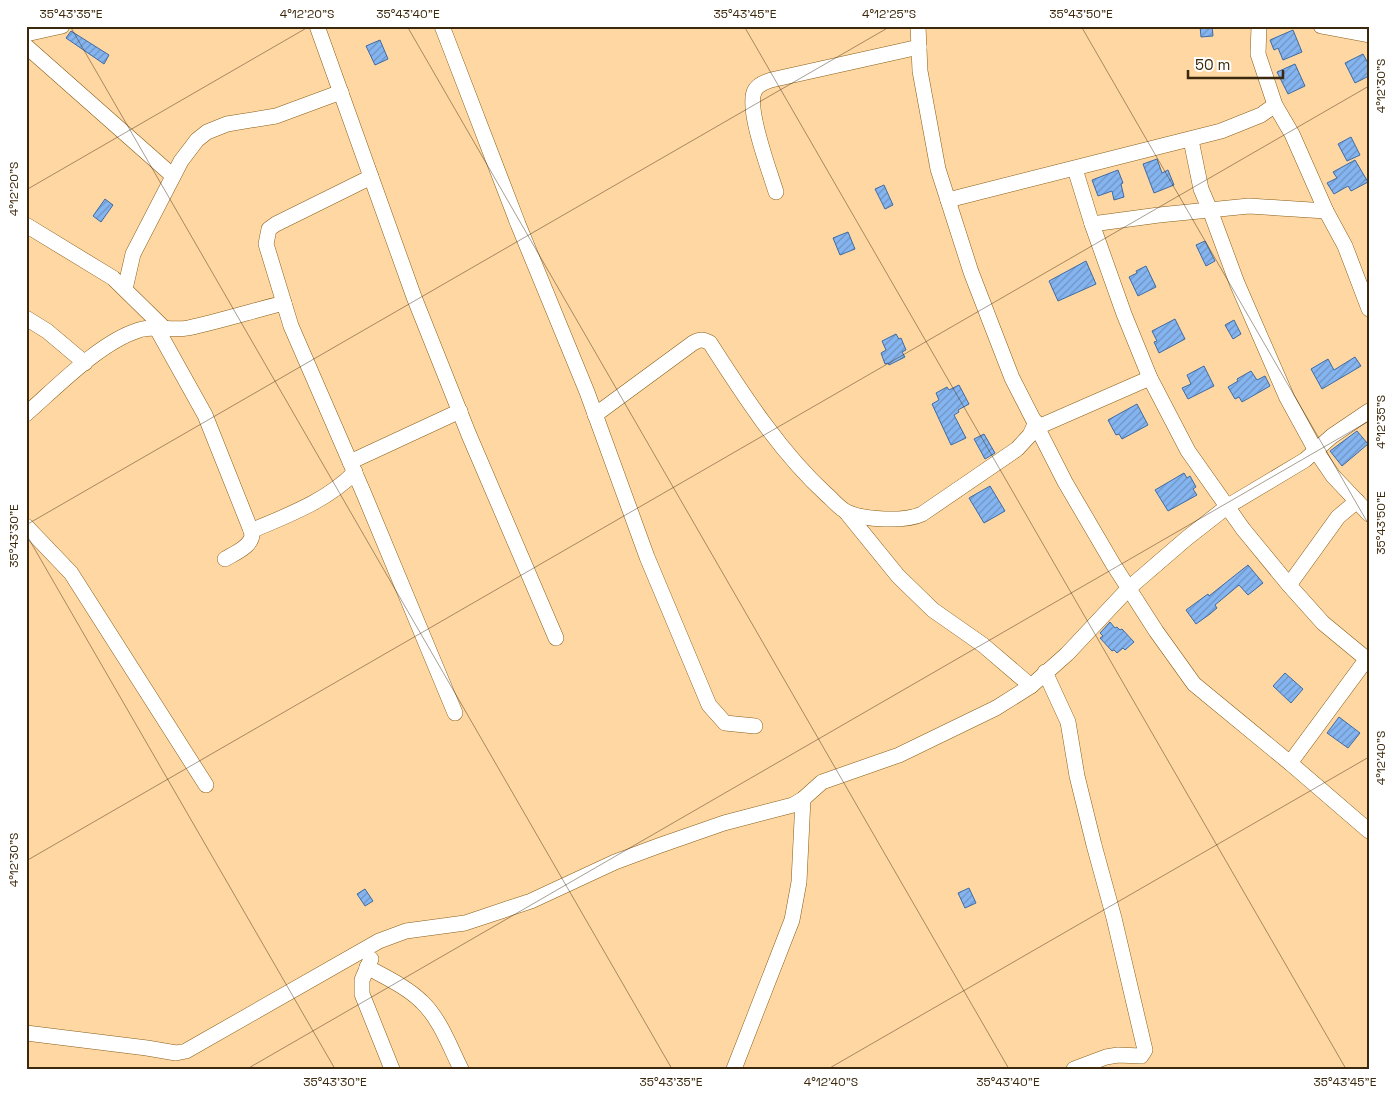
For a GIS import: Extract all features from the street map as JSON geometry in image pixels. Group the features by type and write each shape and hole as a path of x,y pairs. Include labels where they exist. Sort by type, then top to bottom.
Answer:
{"street":[{"path":"26,34 62,26"},
{"path":"316,26 342,92 414,297 556,638"},
{"path":"442,26 518,224 595,415 647,556 709,705 725,722 755,726"},
{"path":"918,26 920,70 938,169 971,272 1012,378 1066,482 1113,564 1156,631 1194,684 1369,831"},
{"path":"1259,26 1258,54 1275,105 1292,134 1326,211 1346,246 1369,309"},
{"path":"1321,26 1369,35"},
{"path":"26,46 173,176"},
{"path":"776,192 754,123 752,96 756,88 771,80 919,47"},
{"path":"125,289 133,254 173,176 181,161 207,132 227,124 276,116 342,92"},
{"path":"948,200 1191,140 1248,122 1275,105"},
{"path":"1191,140 1201,189 1237,283 1288,398 1316,451 1333,476 1369,514"},
{"path":"1074,169 1124,314 1150,378 1188,450 1258,548 1288,585 1323,623 1368,661 1290,763"},
{"path":"371,177 276,224 270,229 266,244 291,326 353,467 454,713"},
{"path":"1092,224 1249,206 1326,211"},
{"path":"26,224 113,278 161,329 204,415 253,537 250,543 225,559"},
{"path":"26,414 85,363 119,339 139,330 187,328 284,303"},
{"path":"26,318 47,331 85,363"},
{"path":"595,415 692,342 700,339 710,343 776,437 808,478 846,512 898,576 933,610 983,645 1031,686"},
{"path":"846,512 868,518 915,517 1017,449 1037,424 1150,378"},
{"path":"26,1033 176,1053 186,1051 379,942 406,931 465,923 531,901 615,862 640,853 724,823 793,805 803,799 822,782 899,755 996,708 1031,686 1067,654 1129,588 1187,538 1228,506 1290,470 1316,451 1332,436 1369,410"},
{"path":"251,531 299,510 331,493 343,485 353,467 460,411"},
{"path":"1288,585 1338,517 1357,501"},
{"path":"26,526 71,573 206,785"},
{"path":"1045,672 1068,722 1077,776 1146,1050 1141,1056 1118,1055 1106,1057 1074,1069"},
{"path":"734,1069 792,920 799,882 803,799"},
{"path":"379,942 362,980 362,994 392,1069"},
{"path":"367,967 404,988 424,1004 440,1027 461,1069"}],"building":[{"path":"1200,26 1212,26 1213,36 1201,37"},
{"path":"1293,30 1302,52 1283,60 1278,48 1274,50 1270,40"},
{"path":"71,31 109,55 104,64 66,38"},
{"path":"380,40 388,59 375,65 366,46"},
{"path":"1363,54 1369,65 1369,76 1355,83 1345,63"},
{"path":"1295,64 1305,86 1288,94 1277,72"},
{"path":"1351,137 1360,155 1347,161 1338,144"},
{"path":"1157,159 1162,173 1168,170 1174,185 1154,193 1143,164"},
{"path":"1355,160 1368,182 1351,191 1348,186 1334,194 1327,183 1337,178 1333,172"},
{"path":"1118,170 1123,183 1121,184 1124,197 1114,200 1112,191 1098,196 1092,180"},
{"path":"884,185 893,205 885,209 875,189"},
{"path":"105,199 113,205 101,222 93,216"},
{"path":"848,232 855,249 840,255 833,238"},
{"path":"1205,241 1215,261 1206,266 1196,245"},
{"path":"1086,261 1096,284 1058,301 1049,281"},
{"path":"1146,266 1156,287 1138,296 1129,277"},
{"path":"1175,319 1185,339 1159,353 1154,342 1157,341 1152,331"},
{"path":"1234,320 1241,334 1233,339 1225,325"},
{"path":"896,334 899,339 901,338 906,350 902,352 905,357 889,365 888,363 885,364 881,353 886,350 882,341"},
{"path":"1355,357 1361,366 1322,389 1311,369 1328,359 1334,370"},
{"path":"1204,366 1214,386 1188,399 1182,388 1191,384 1187,375"},
{"path":"1251,371 1257,380 1265,376 1270,386 1242,402 1239,397 1235,399 1228,387"},
{"path":"959,385 969,404 958,410 959,412 954,415 966,438 951,445 932,404 939,400 936,393 947,387 949,390"},
{"path":"1137,404 1148,425 1122,439 1119,434 1116,435 1108,420"},
{"path":"1357,431 1368,444 1342,466 1330,451"},
{"path":"984,434 995,453 985,459 974,439"},
{"path":"1184,473 1187,478 1190,476 1196,487 1193,489 1197,495 1168,511 1155,490"},
{"path":"990,486 1005,511 984,523 969,498"},
{"path":"1248,565 1263,583 1248,595 1239,585 1215,605 1217,608 1196,624 1186,610 1208,594 1209,596"},
{"path":"1110,622 1115,628 1122,629 1134,642 1125,650 1123,648 1117,653 1114,650 1112,651 1100,638 1103,636 1100,633"},
{"path":"1285,673 1303,689 1291,703 1273,686"},
{"path":"1339,717 1360,733 1348,748 1327,733"},
{"path":"969,888 976,903 965,908 958,893"},
{"path":"365,889 373,901 365,906 357,894"}]}
